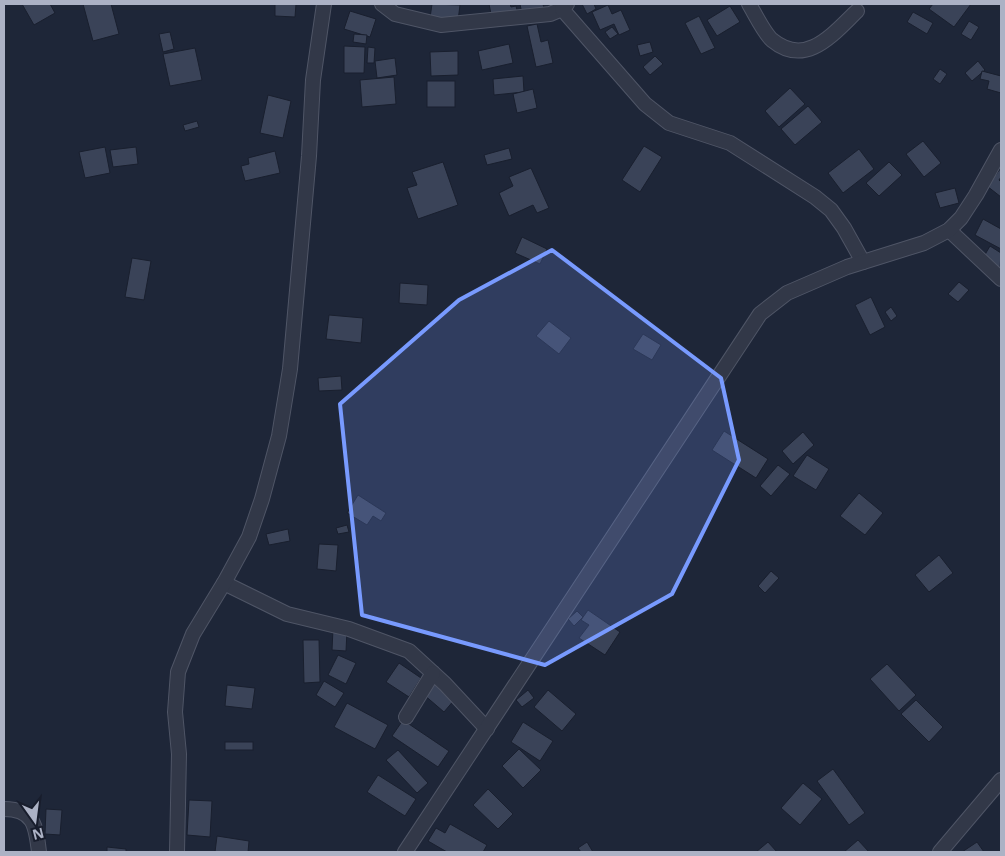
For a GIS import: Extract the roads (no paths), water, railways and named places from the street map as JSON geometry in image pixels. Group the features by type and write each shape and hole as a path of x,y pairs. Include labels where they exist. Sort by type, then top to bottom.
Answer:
{"street":[{"path":"177,852 179,754 175,712 178,672 193,634 224,584 249,537 262,499 279,436 290,369 310,156 313,80 324,4"},
{"path":"382,4 395,14 441,25 550,14 565,6 645,104 669,123 730,143 815,197 831,210 844,228 863,262"},
{"path":"749,4 771,39 791,52 806,50 830,38 856,11"},
{"path":"405,852 760,314 787,294 847,267 924,243 949,230 961,218 976,195 1001,150"},
{"path":"949,230 1001,279"},
{"path":"224,584 287,614 349,629 409,651 487,729"},
{"path":"406,717 433,673"},
{"path":"940,852 1001,780"},
{"path":"4,809 18,809 30,818 36,831 39,852"}]}
